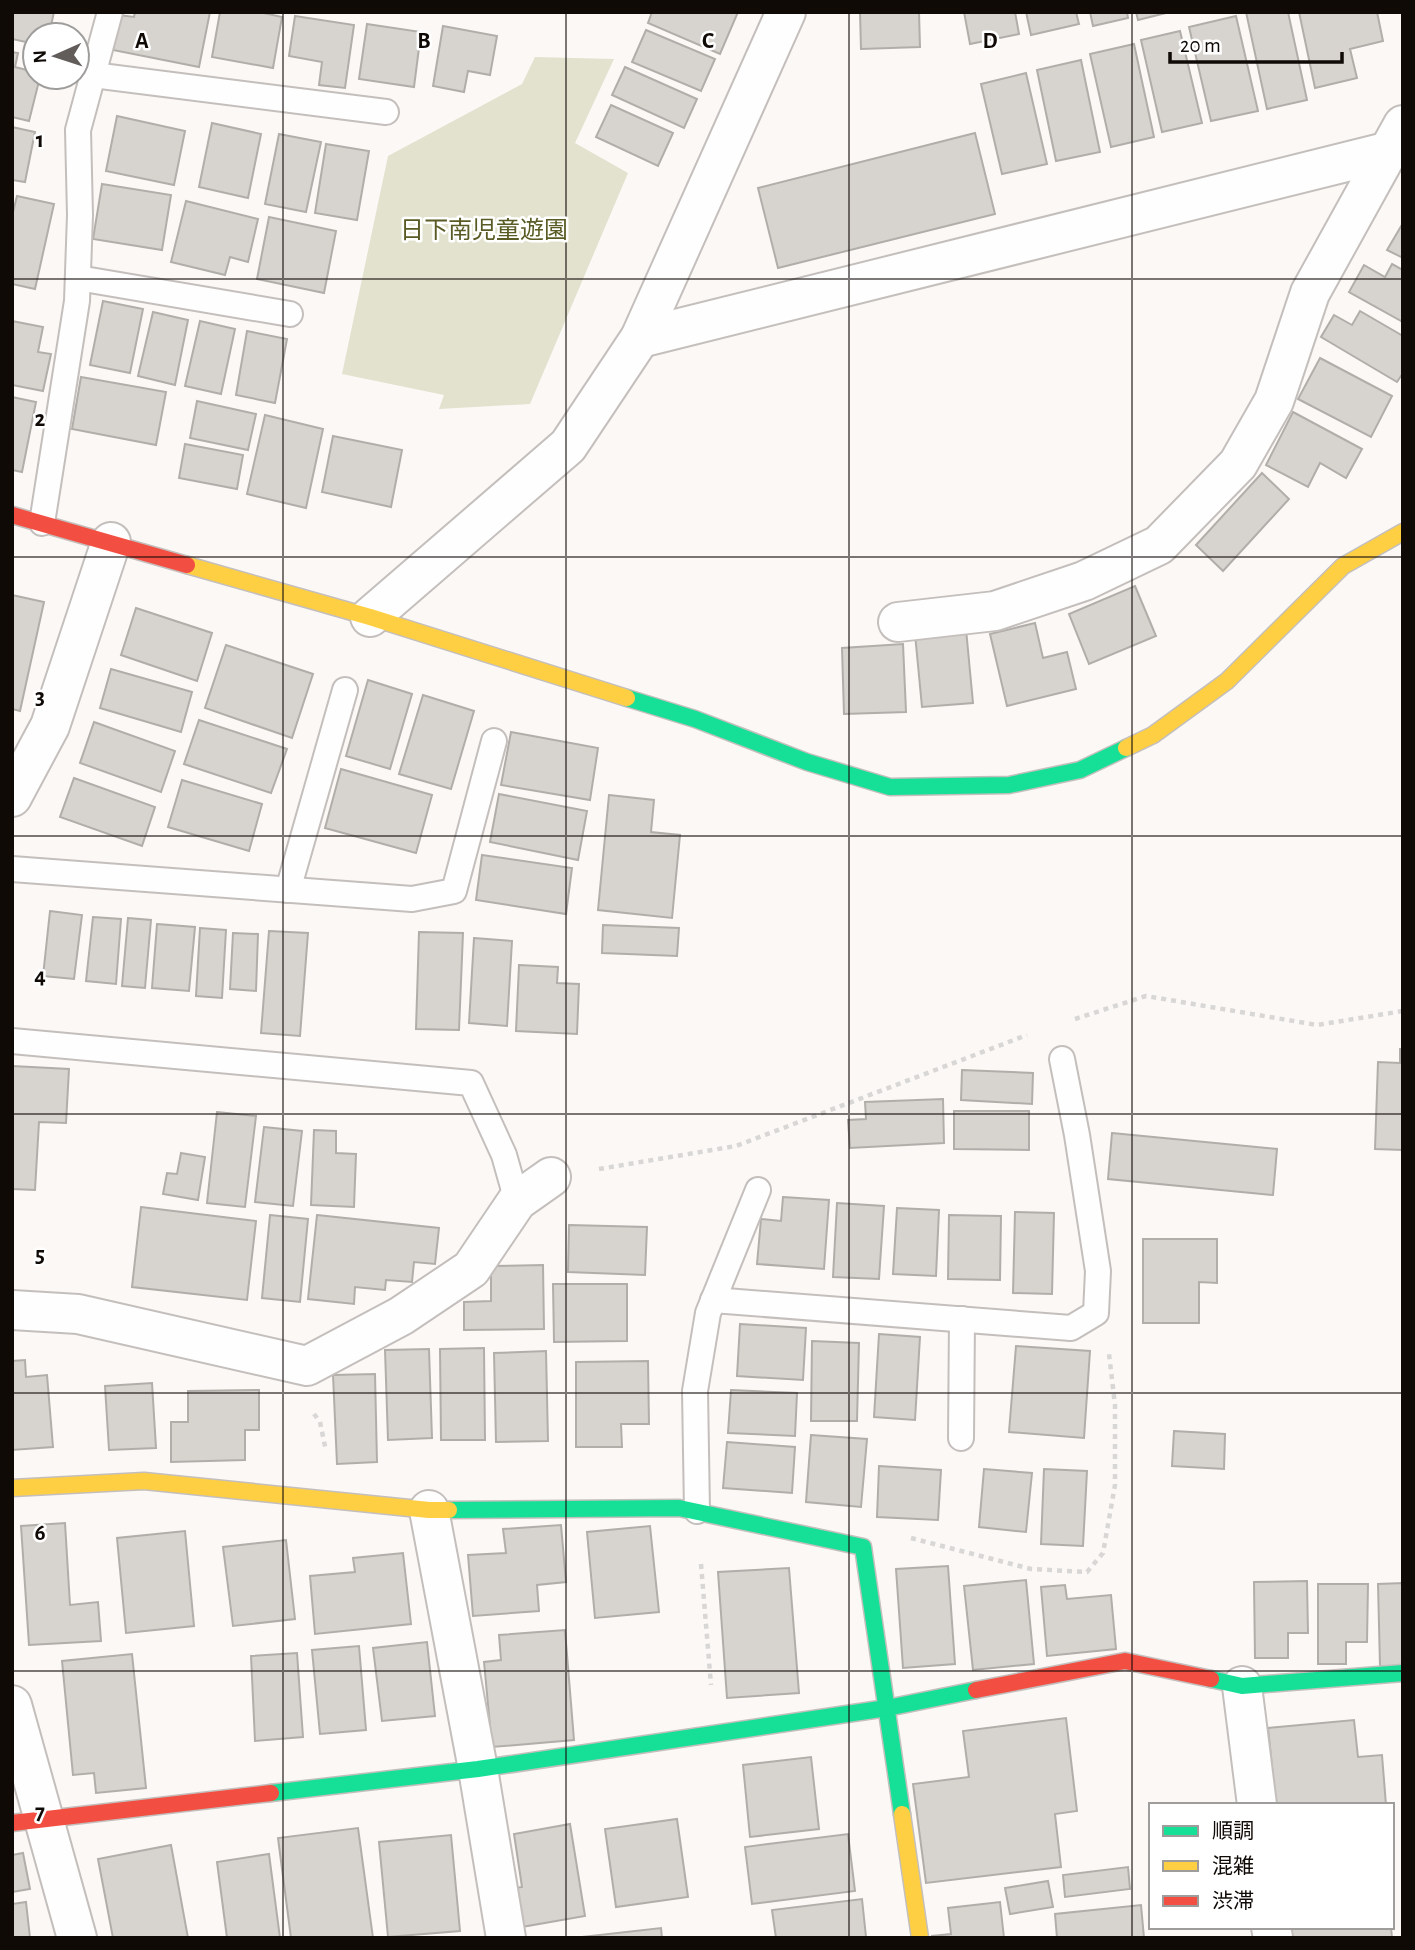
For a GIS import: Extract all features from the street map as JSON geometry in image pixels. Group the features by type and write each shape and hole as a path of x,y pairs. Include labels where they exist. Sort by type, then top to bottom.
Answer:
{"street":[{"path":"370,617 568,446 640,338 786,12"},
{"path":"640,338 1396,138"},
{"path":"898,622 995,611 1084,581 1159,545 1238,464 1274,401 1310,293 1396,138"},
{"path":"12,515 370,617 695,719 807,762 890,787 1009,785 1080,770 1153,735 1227,681 1343,566 1403,532"},
{"path":"12,797 50,726 111,542"},
{"path":"12,1310 78,1314 307,1366 401,1316 471,1269 517,1201 551,1177"},
{"path":"12,1488 144,1482 429,1510 679,1508 863,1546 919,1938"},
{"path":"429,1510 478,1769 506,1938"},
{"path":"28,1821 478,1769 887,1708 1125,1661 1242,1686 1403,1673"},
{"path":"1242,1686 1257,1803"},
{"path":"12,1704 28,1821 77,1938"}],"lane":[{"path":"41,523 77,301 80,215 78,130 110,12"},
{"path":"93,75 386,112"},
{"path":"78,278 290,314"},
{"path":"288,890 345,690"},
{"path":"12,869 411,899 454,891 494,741"},
{"path":"12,1041 471,1083 504,1154 517,1201"},
{"path":"713,1300 1071,1328 1096,1313 1098,1271 1062,1059"},
{"path":"697,1511 695,1391 708,1313 758,1190"},
{"path":"961,1438 962,1320"}],"path":[{"path":"1069,1021 1146,996 1317,1025 1403,1011"},
{"path":"551,1177 736,1146 1031,1034"},
{"path":"904,1536 1031,1569 1087,1572 1103,1553 1115,1485 1115,1405 1111,1360 1096,1313"},
{"path":"697,1511 715,1734"}],"green space":[{"name":"日下南児童遊園","path":"535,57 614,59 575,143 628,173 530,404 439,409 444,395 342,374 388,156 522,84"}],"building":[{"path":"12,12 54,12 52,21 21,21 21,41 12,39"},
{"path":"135,12 210,12 199,67 113,50 119,15 134,17"},
{"path":"220,12 259,12 282,17 273,68 212,57"},
{"path":"652,12 738,12 720,54 648,23"},
{"path":"860,12 919,12 920,47 861,49"},
{"path":"964,12 1015,12 1019,34 970,44"},
{"path":"1026,12 1076,12 1079,24 1031,35"},
{"path":"1090,12 1127,12 1128,18 1093,26"},
{"path":"1136,12 1170,12 1138,20"},
{"path":"1246,12 1288,12 1307,100 1267,109"},
{"path":"1299,12 1377,12 1383,41 1350,49 1357,78 1315,88"},
{"path":"295,16 354,25 345,88 319,85 322,62 289,56"},
{"path":"1236,16 1258,111 1211,121 1189,27"},
{"path":"367,24 421,32 414,87 359,79"},
{"path":"443,26 497,36 490,75 468,71 464,92 433,86"},
{"path":"646,30 715,59 701,91 632,62"},
{"path":"1180,31 1202,123 1162,132 1141,40"},
{"path":"1134,44 1154,137 1111,147 1090,54"},
{"path":"12,52 18,53 15,67 21,68 21,91 36,91 29,121 12,117"},
{"path":"1081,60 1100,152 1056,161 1037,70"},
{"path":"625,67 697,99 684,128 612,95"},
{"path":"1026,73 1047,164 1002,174 981,84"},
{"path":"611,105 673,133 658,166 596,137"},
{"path":"117,116 185,131 174,185 106,171"},
{"path":"212,123 261,134 248,198 199,187"},
{"path":"12,127 35,132 25,182 12,180"},
{"path":"975,133 995,214 778,268 758,188"},
{"path":"279,134 321,142 306,212 265,204"},
{"path":"326,144 369,151 357,220 315,213"},
{"path":"102,184 171,195 162,250 93,239"},
{"path":"17,196 54,204 35,289 12,284 12,216"},
{"path":"186,201 258,219 248,262 230,257 225,275 171,262"},
{"path":"269,217 336,231 324,293 257,279"},
{"path":"1403,223 1403,258 1387,250"},
{"path":"1392,264 1403,270 1403,322 1349,292 1364,265 1385,277"},
{"path":"103,301 143,309 130,373 90,365"},
{"path":"1360,311 1403,336 1403,373 1397,382 1321,337 1334,315 1352,325"},
{"path":"153,312 188,320 175,385 138,376"},
{"path":"12,321 43,327 38,352 51,354 43,391 12,385"},
{"path":"200,321 235,329 221,394 185,386"},
{"path":"247,331 287,339 275,403 236,395"},
{"path":"1320,358 1392,396 1371,437 1298,399"},
{"path":"81,377 166,392 156,445 72,429"},
{"path":"12,397 36,402 22,472 12,470"},
{"path":"197,401 256,414 248,450 190,438"},
{"path":"1293,412 1362,449 1346,478 1320,463 1308,487 1266,465"},
{"path":"265,415 323,429 306,508 247,494"},
{"path":"333,436 402,450 391,507 322,492"},
{"path":"185,444 243,455 237,489 179,478"},
{"path":"1262,473 1289,499 1223,571 1196,545"},
{"path":"1135,586 1156,636 1089,664 1069,614"},
{"path":"12,595 44,602 20,711 12,709"},
{"path":"136,608 212,633 197,681 121,655"},
{"path":"1035,623 1043,658 1067,652 1076,689 1007,706 990,634"},
{"path":"966,629 973,703 922,707 915,634"},
{"path":"903,644 906,712 844,714 842,648"},
{"path":"226,645 313,674 292,738 205,708"},
{"path":"111,669 192,692 181,732 100,708"},
{"path":"368,680 412,694 390,769 346,756"},
{"path":"423,695 474,711 451,789 399,774"},
{"path":"199,720 287,749 271,793 184,764"},
{"path":"94,722 175,751 161,792 80,763"},
{"path":"511,732 598,748 590,800 501,785"},
{"path":"341,769 432,795 416,853 325,828"},
{"path":"74,778 155,807 142,846 60,817"},
{"path":"182,780 262,804 249,851 168,827"},
{"path":"499,794 587,811 578,860 490,842"},
{"path":"609,795 654,800 651,832 680,835 672,918 598,910"},
{"path":"482,855 572,868 566,914 476,900"},
{"path":"50,911 82,915 74,979 43,976"},
{"path":"93,917 121,919 116,984 86,981"},
{"path":"128,918 151,920 145,988 122,986"},
{"path":"157,924 195,927 189,991 152,988"},
{"path":"603,925 679,928 677,956 602,953"},
{"path":"200,928 226,930 222,998 196,996"},
{"path":"269,931 308,933 300,1036 261,1033"},
{"path":"419,932 463,933 459,1030 416,1029"},
{"path":"233,933 258,934 256,991 230,989"},
{"path":"474,938 512,941 507,1026 469,1023"},
{"path":"519,965 558,967 557,983 579,984 577,1034 516,1031"},
{"path":"1400,1049 1403,1049 1403,1150 1375,1149 1378,1062 1400,1063"},
{"path":"12,1066 69,1069 66,1123 39,1122 35,1190 12,1189"},
{"path":"962,1070 1033,1073 1032,1104 961,1100"},
{"path":"943,1099 944,1143 850,1148 848,1120 866,1119 865,1102"},
{"path":"954,1111 1029,1111 1029,1150 954,1149"},
{"path":"217,1112 256,1116 245,1207 207,1203"},
{"path":"264,1127 302,1131 293,1206 255,1202"},
{"path":"314,1130 336,1131 336,1153 356,1154 354,1207 311,1205"},
{"path":"1112,1133 1277,1149 1273,1195 1108,1179"},
{"path":"181,1153 205,1157 198,1200 163,1194 167,1173 177,1174"},
{"path":"783,1197 829,1200 824,1269 757,1264 761,1219 781,1221"},
{"path":"837,1203 884,1206 879,1279 833,1277"},
{"path":"141,1207 256,1221 247,1300 132,1287"},
{"path":"897,1208 939,1210 936,1276 893,1274"},
{"path":"1015,1212 1054,1213 1052,1294 1013,1293"},
{"path":"270,1215 308,1219 300,1302 262,1298"},
{"path":"317,1215 439,1228 435,1264 414,1262 412,1282 386,1280 385,1290 355,1287 354,1304 308,1299"},
{"path":"949,1215 1001,1216 1000,1280 948,1279"},
{"path":"569,1225 647,1227 645,1275 568,1272"},
{"path":"1143,1239 1217,1239 1217,1283 1199,1282 1199,1323 1143,1323"},
{"path":"543,1265 544,1329 464,1330 464,1302 491,1301 491,1266"},
{"path":"553,1284 627,1284 627,1341 554,1342"},
{"path":"740,1324 806,1328 803,1380 737,1376"},
{"path":"879,1334 920,1337 915,1420 874,1417"},
{"path":"812,1341 859,1343 857,1421 811,1421"},
{"path":"1016,1346 1090,1351 1084,1438 1009,1432"},
{"path":"484,1348 485,1440 441,1440 440,1349"},
{"path":"429,1349 432,1438 388,1440 385,1350"},
{"path":"546,1351 548,1441 496,1442 494,1353"},
{"path":"25,1360 26,1377 47,1375 53,1447 12,1450 12,1361"},
{"path":"648,1361 649,1424 621,1424 622,1447 576,1447 576,1362"},
{"path":"375,1374 377,1462 337,1464 333,1375"},
{"path":"152,1383 156,1448 109,1450 105,1386"},
{"path":"259,1390 259,1430 245,1430 245,1460 171,1462 171,1422 188,1422 188,1391"},
{"path":"731,1390 797,1393 795,1436 728,1433"},
{"path":"1174,1431 1225,1434 1224,1469 1172,1466"},
{"path":"811,1435 867,1439 861,1507 806,1502"},
{"path":"727,1442 795,1447 792,1493 723,1488"},
{"path":"879,1466 941,1470 938,1520 877,1517"},
{"path":"984,1469 1032,1473 1026,1532 979,1527"},
{"path":"1044,1469 1087,1471 1083,1546 1041,1544"},
{"path":"65,1523 70,1605 98,1602 101,1641 29,1645 21,1526"},
{"path":"561,1525 566,1582 537,1585 539,1611 473,1616 468,1555 506,1553 503,1529"},
{"path":"650,1526 659,1612 595,1618 587,1532"},
{"path":"185,1531 194,1626 126,1633 117,1538"},
{"path":"286,1540 295,1619 233,1626 223,1547"},
{"path":"403,1553 411,1624 315,1634 310,1576 355,1572 353,1558"},
{"path":"948,1566 955,1664 903,1668 896,1569"},
{"path":"789,1568 799,1693 727,1698 718,1572"},
{"path":"1026,1580 1034,1664 973,1670 964,1586"},
{"path":"1307,1581 1308,1633 1288,1633 1288,1658 1255,1658 1254,1582"},
{"path":"1403,1583 1403,1666 1380,1666 1378,1584"},
{"path":"1318,1584 1368,1584 1367,1642 1346,1642 1346,1664 1318,1664"},
{"path":"1065,1585 1067,1599 1111,1595 1116,1649 1047,1656 1041,1587"},
{"path":"565,1630 574,1740 492,1747 484,1662 501,1660 499,1635"},
{"path":"427,1642 435,1716 382,1721 373,1648"},
{"path":"359,1646 366,1730 320,1734 312,1650"},
{"path":"297,1653 303,1737 255,1741 251,1656"},
{"path":"132,1654 146,1788 96,1793 94,1773 73,1775 62,1661"},
{"path":"1066,1718 1077,1811 1055,1814 1061,1867 926,1883 913,1784 969,1777 963,1731"},
{"path":"1354,1720 1358,1757 1382,1755 1386,1803 1276,1803 1268,1728"},
{"path":"811,1757 819,1829 750,1837 743,1765"},
{"path":"677,1819 688,1897 616,1907 605,1829"},
{"path":"570,1824 585,1916 516,1928 509,1889 522,1887 514,1834"},
{"path":"358,1828 373,1938 291,1938 278,1838"},
{"path":"848,1834 855,1891 752,1904 745,1847"},
{"path":"451,1835 460,1931 388,1937 379,1842"},
{"path":"171,1845 188,1938 113,1938 98,1859"},
{"path":"23,1853 30,1889 12,1892 12,1855"},
{"path":"269,1854 280,1938 227,1938 217,1862"},
{"path":"1128,1867 1130,1889 1065,1897 1063,1875"},
{"path":"1048,1881 1053,1907 1010,1914 1005,1888"},
{"path":"862,1899 866,1937 776,1938 772,1910"},
{"path":"26,1902 30,1938 12,1938 12,1904"},
{"path":"1000,1902 1004,1938 932,1938 951,1934 948,1908"},
{"path":"1141,1905 1144,1938 1057,1938 1055,1914"},
{"path":"661,1928 662,1938 573,1938"},
{"path":"1284,1929 1391,1929 1392,1938 1285,1938"}],"traffic: fast":[{"path":"627,698 695,719 807,762 890,787 1009,785 1080,770 1126,748"},
{"path":"449,1510 679,1508 863,1547 902,1814"},
{"path":"1211,1679 1242,1686 1403,1673"},
{"path":"271,1793 478,1769 887,1708 976,1690"}],"traffic: slow":[{"path":"1126,748 1153,735 1227,681 1343,566 1403,532"},
{"path":"187,565 370,617 627,698"},
{"path":"12,1488 144,1481 449,1510"},
{"path":"902,1814 920,1938"}],"traffic: jam":[{"path":"12,515 187,565"},
{"path":"976,1690 1125,1661 1211,1679"},
{"path":"12,1823 271,1793"}]}
